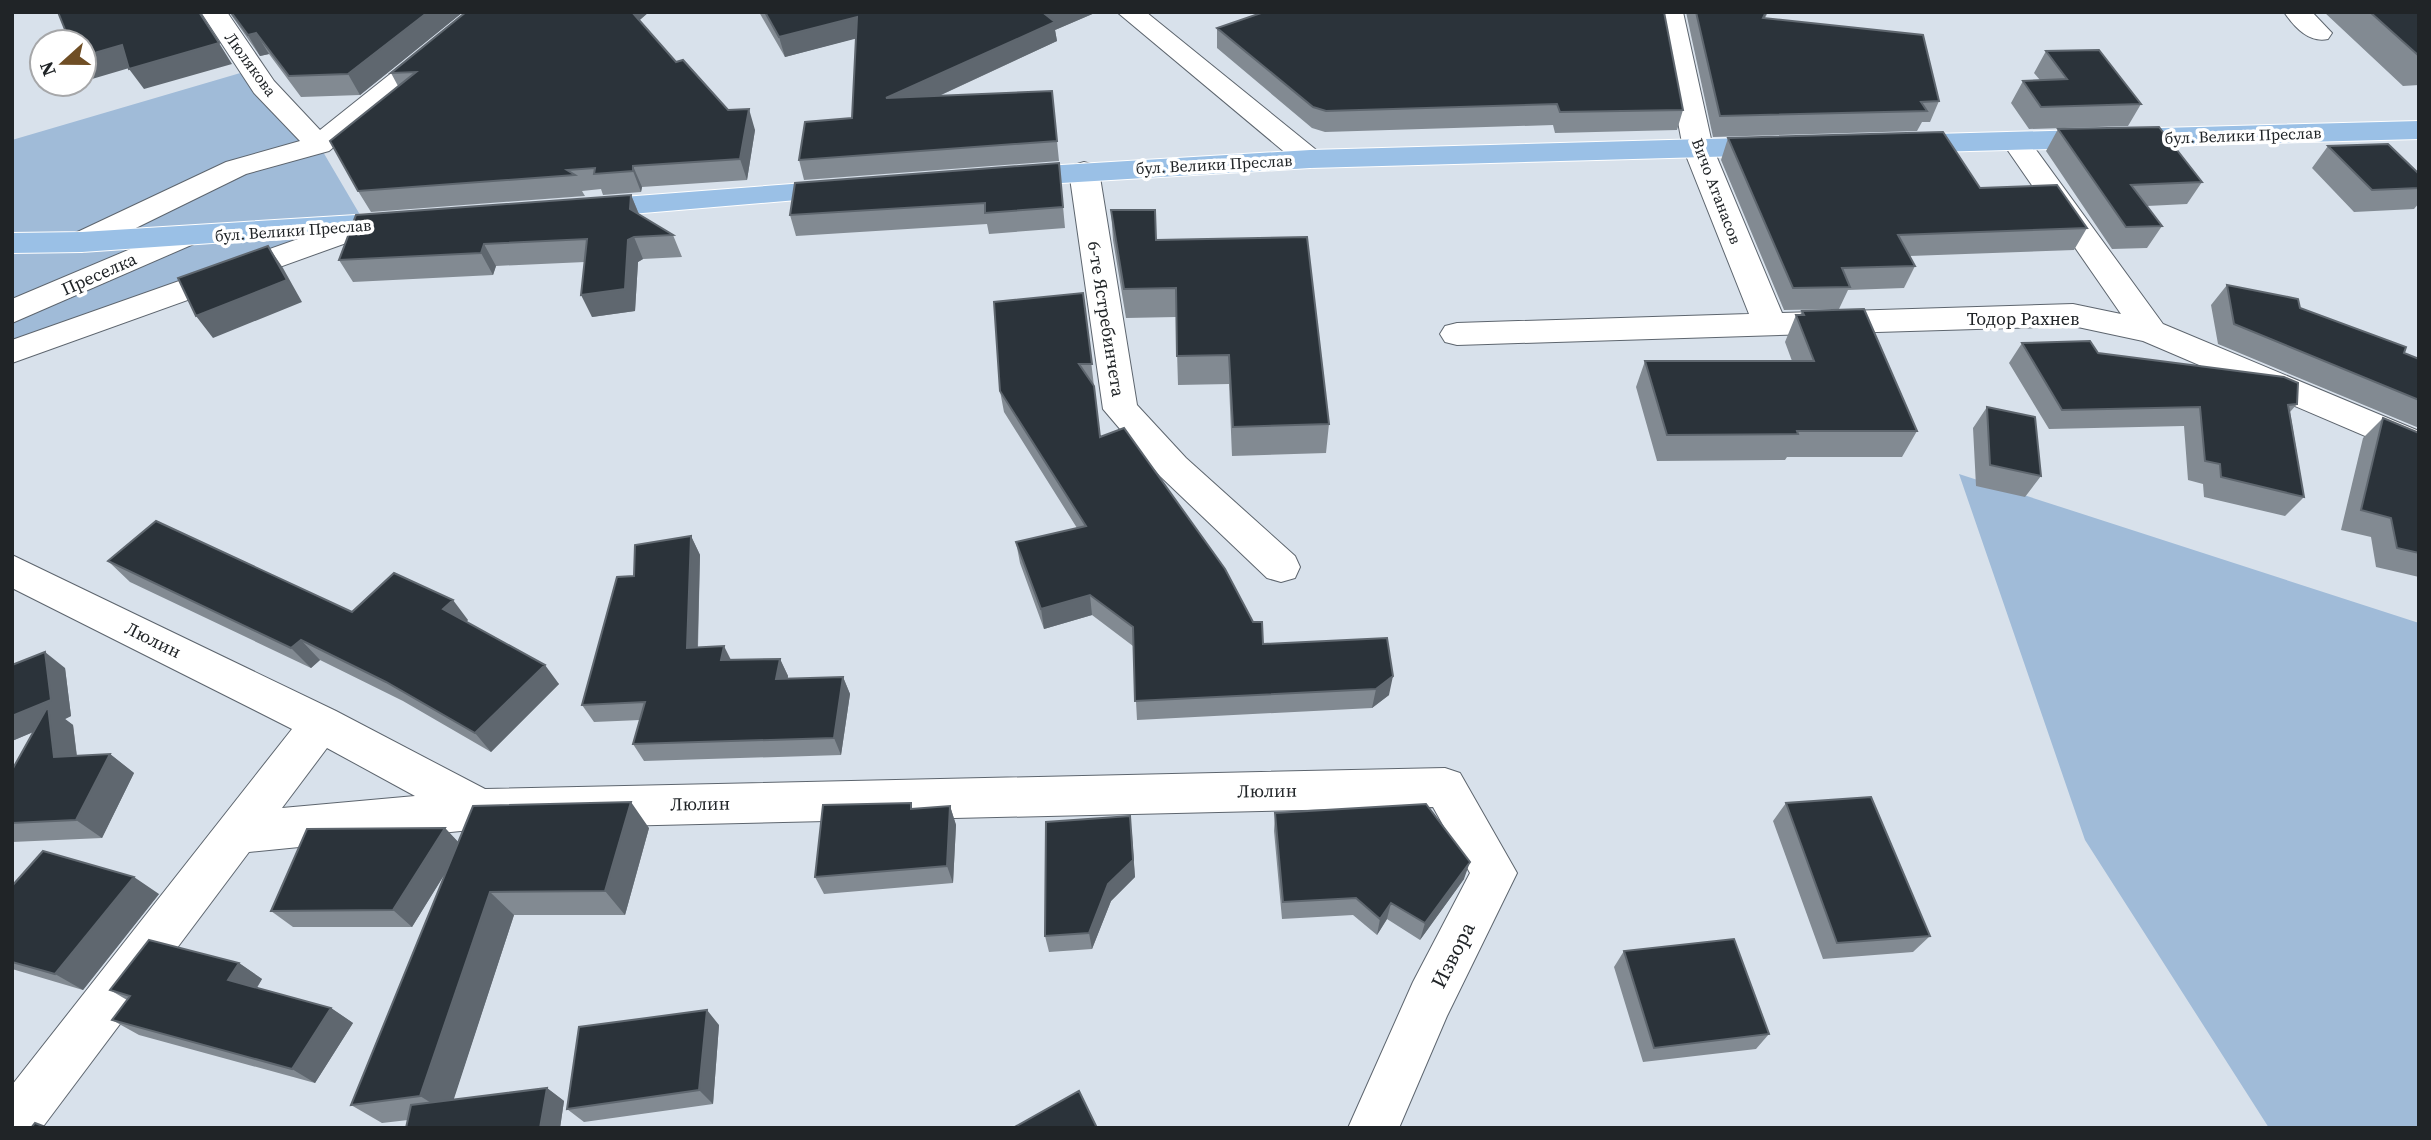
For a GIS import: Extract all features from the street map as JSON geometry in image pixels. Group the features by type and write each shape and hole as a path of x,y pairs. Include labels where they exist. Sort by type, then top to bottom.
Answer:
{"main road":[{"name":"бул. Велики Преслав","path":"1864,145 2419,131"},
{"name":"бул. Велики Преслав","path":"987,178 1310,159 1808,145"},
{"path":"559,211 877,187"},
{"name":"бул. Велики Преслав","path":"12,243 82,242 435,220"}],"street":[{"name":"Люлякова","path":"214,12 264,87 319,145"},
{"path":"82,242 236,168 319,145 484,12"},
{"path":"1130,12 1310,159"},
{"name":"Вичо Атанасов","path":"1670,12 1698,148 1770,324"},
{"path":"2297,12 2319,33"},
{"path":"236,168 258,142 264,126 269,111 264,87"},
{"path":"2016,142 2151,332"},
{"name":"6-те Ястребинчета","path":"1084,171 1120,409 1173,467 1281,567"},
{"path":"12,352 366,225"},
{"name":"Преселка","path":"12,312 185,236"},
{"name":"Тодор Рахнев","path":"1457,334 2073,315 2151,332 2419,446"},
{"name":"Люлин","path":"12,570 321,724 481,809 1445,787"},
{"path":"12,1126 31,1079 237,833 321,724"},
{"name":"Извора","path":"1373,1128 1430,999 1494,873 1445,787"},
{"path":"237,833 481,809"}],"shaded area":[{"path":"254,69 319,145 366,225 12,352 12,140"},
{"path":"1959,474 2419,623 2419,1128 2269,1128 2085,840"}],"building":[{"path":"58,12 199,12 219,43 129,69 122,45 98,52 98,28 64,28"},
{"path":"231,12 428,12 348,74 289,76 256,33 248,35"},
{"path":"466,12 632,12 676,62 683,60 728,110 749,109 740,159 633,166 633,171 594,174 595,168 567,170 575,175 358,191 330,141 416,72 391,73"},
{"path":"765,12 1050,12 1045,14 1055,22 886,98 1052,91 1057,141 799,160 805,122 852,118 857,17 779,37"},
{"path":"1264,12 1664,12 1683,110 1560,112 1557,104 1326,111 1313,107 1217,28"},
{"path":"1696,12 1766,12 1763,18 1923,35 1939,101 1921,102 1927,111 1720,116"},
{"path":"2370,12 2419,12 2419,56"},
{"path":"2099,50 2141,104 2041,107 2023,81 2067,79 2046,51"},
{"path":"2159,127 2202,182 2131,185 2162,226 2126,227 2058,129"},
{"path":"1943,132 1980,188 2057,185 2087,228 1898,235 1915,266 1842,268 1850,287 1793,288 1728,138"},
{"path":"2388,144 2419,174 2419,188 2372,190 2328,146"},
{"path":"1059,163 1063,207 985,213 985,203 790,215 795,183"},
{"path":"631,195 630,209 673,235 634,237 628,240 625,289 581,295 587,239 484,244 481,253 339,260 356,215"},
{"path":"1111,210 1155,210 1156,240 1307,237 1329,424 1233,427 1229,355 1177,356 1176,288 1124,289"},
{"path":"268,246 287,280 196,316 178,278"},
{"path":"2227,285 2298,299 2300,308 2406,347 2404,353 2419,359 2419,400 2234,324"},
{"path":"1083,293 1092,364 1079,364 1094,386 1100,437 1124,428 1225,569 1253,622 1262,622 1263,644 1387,638 1393,676 1376,689 1135,701 1133,627 1090,595 1041,609 1016,542 1086,526 1000,391 994,302"},
{"path":"1864,309 1917,431 1667,435 1645,361 1814,361 1796,315 1804,315 1802,311"},
{"path":"2090,341 2098,353 2284,377 2298,383 2297,404 2288,405 2304,497 2221,477 2220,464 2205,461 2200,407 2062,410 2022,343"},
{"path":"1987,407 2035,417 2041,476 1990,465"},
{"path":"2383,418 2419,433 2419,553 2397,548 2391,518 2361,510"},
{"path":"156,521 352,612 394,573 453,600 443,609 545,665 475,733 386,682 301,640 291,648 108,561"},
{"path":"691,536 687,648 724,646 721,660 780,659 776,679 843,677 834,738 633,744 645,702 582,705 617,577 634,576 635,545"},
{"path":"45,652 51,700 12,716 12,665"},
{"path":"48,706 54,757 110,754 76,820 12,823 12,770"},
{"path":"1871,797 1930,936 1837,943 1786,803"},
{"path":"631,802 605,891 490,892 420,1096 351,1105 473,806"},
{"path":"911,803 911,809 950,806 947,866 815,877 823,805"},
{"path":"1426,804 1470,862 1425,923 1391,903 1380,919 1356,898 1283,902 1275,813"},
{"path":"1130,816 1133,860 1108,884 1089,933 1045,936 1046,822"},
{"path":"445,828 393,910 271,911 307,829"},
{"path":"43,851 134,877 55,974 12,962 12,886"},
{"path":"1734,939 1769,1034 1654,1048 1624,951"},
{"path":"149,940 239,963 228,980 331,1008 292,1069 112,1020 130,996 110,990"},
{"path":"707,1010 699,1090 567,1109 579,1027"},
{"path":"547,1088 540,1128 406,1128 411,1105"},
{"path":"1079,1091 1097,1128 1013,1128"},
{"path":"35,1123 48,1128 31,1128"}]}
